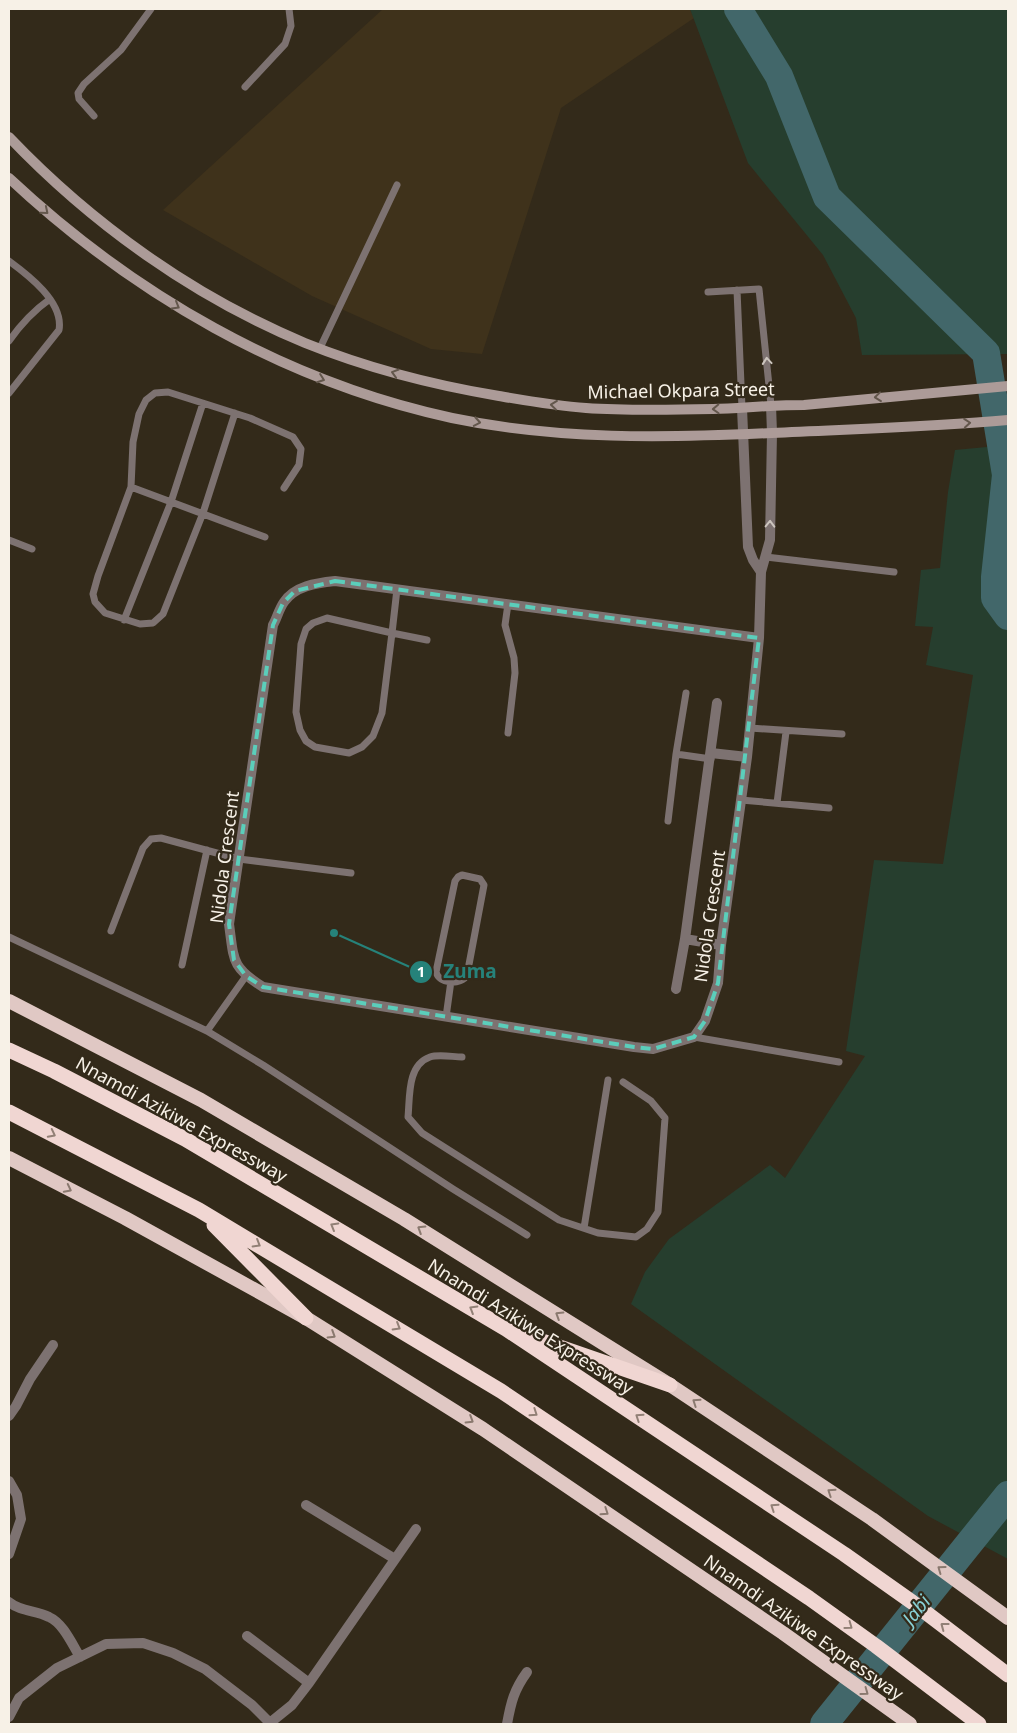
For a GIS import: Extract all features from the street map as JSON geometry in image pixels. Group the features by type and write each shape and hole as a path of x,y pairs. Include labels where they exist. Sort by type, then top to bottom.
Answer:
{"highway":[{"name":"Nnamdi Azikiwe Expressway","path":"9,1001 201,1100 404,1218 670,1385 872,1519 1008,1618"},
{"name":"Nnamdi Azikiwe Expressway","path":"9,1050 54,1071 185,1139 506,1329 844,1554 1008,1675"},
{"name":"Nnamdi Azikiwe Expressway","path":"9,1112 199,1210 501,1391 809,1598 979,1724"},
{"name":"Nnamdi Azikiwe Expressway","path":"9,1158 125,1218 306,1318 484,1428 783,1633 910,1724"},
{"path":"199,1210 306,1318"},
{"path":"506,1329 670,1385"}],"main road":[{"name":"Michael Okpara Street","path":"9,137 53,182 149,257 226,304 270,327 320,348 393,372 454,389 548,405 646,410 804,405 927,392 1008,386"},
{"path":"9,178 84,243 164,299 267,356 356,392 452,418 556,433 612,437 743,435 926,427 1008,420"}],"street":[{"path":"761,572 770,540 771,405"},
{"path":"742,408 748,547 753,560 761,572"},
{"name":"Nidola Crescent","path":"694,1037 705,1020 718,983 721,945 747,757 759,638 761,572"},
{"name":"Nidola Crescent","path":"246,976 234,960 229,924 273,625 283,603 295,591 319,582 335,581 759,638"},
{"path":"676,989 685,939 717,703"},
{"path":"711,756 747,757"},
{"path":"685,939 721,945"},
{"path":"246,976 263,987 653,1049 694,1037"},
{"path":"9,1416 30,1379 53,1345"},
{"path":"9,1481 17,1495 21,1519 9,1554"},
{"path":"306,1505 395,1559"},
{"path":"9,1717 19,1698 57,1668 106,1644 143,1643 173,1653 205,1669 246,1700 271,1723 292,1705 310,1683 416,1529"},
{"path":"9,1602 15,1607 49,1617 58,1624 80,1657"},
{"path":"248,1636 310,1683"},
{"path":"506,1724 511,1699 516,1686 527,1672"}],"lane":[{"path":"94,116 79,99 78,93 84,84 121,50 151,9"},
{"path":"245,87 285,44 292,26 290,9"},
{"path":"320,348 397,185"},
{"path":"9,261 32,278 50,299 61,321 59,330 9,392"},
{"path":"708,292 758,289 771,405"},
{"path":"737,290 742,408"},
{"path":"9,341 19,326 34,310 50,299"},
{"path":"235,413 203,513 163,614 152,623 140,624 105,612 95,602 93,594 98,576 131,488 133,442 138,414 146,400 155,393 168,392 235,413 279,429 293,437 301,449 299,465 284,488"},
{"path":"124,620 171,502 203,403"},
{"path":"131,488 265,537"},
{"path":"9,540 32,549"},
{"path":"766,557 894,572"},
{"path":"397,589 392,633 382,713 373,736 362,747 349,753 315,747 306,741 300,730 296,712 301,644 306,630 313,623 327,618 392,633 427,640"},
{"path":"508,604 505,625 514,658 515,673 508,733"},
{"path":"668,821 686,693"},
{"path":"750,728 786,732 842,734"},
{"path":"777,803 786,732"},
{"path":"676,754 711,756"},
{"path":"741,800 829,808"},
{"path":"111,931 143,848 151,839 160,838 239,859 351,872"},
{"path":"182,965 207,850"},
{"path":"462,875 480,879 484,885 464,980 460,982 451,981 441,980 436,972 455,881 462,875"},
{"path":"9,937 207,1031 263,1064 453,1189 527,1235"},
{"path":"207,1031 246,976"},
{"path":"446,1017 451,981"},
{"path":"694,1037 838,1062"},
{"path":"462,1057 432,1056 419,1063 411,1080 408,1117 422,1133 559,1220 598,1233 636,1237 647,1230 658,1212 665,1118 651,1101 623,1082"},
{"path":"584,1228 608,1080"}],"highlighted area":[{"path":"335,581 759,638 718,983 705,1021 694,1037 653,1049 263,987 246,976 234,960 229,924 273,625 283,603 295,591"}],"shaded area":[{"path":"383,9 690,9 694,18 561,108 482,354 431,349 312,296 163,210"}],"green space":[{"path":"690,9 1008,9 1008,354 862,355 856,318 823,255 748,163"},
{"path":"1008,445 1008,1559 928,1516 631,1304 645,1272 669,1239 770,1165 785,1178 865,1056 846,1051 874,860 943,864 973,675 926,665 933,627 915,626 921,570 940,568 948,492 955,450"}],"waterway":[{"path":"738,9 779,76 827,197 986,353 1006,475 995,577 995,598 1008,616"},
{"name":"Jabi","path":"824,1724 1008,1495"}],"place":[{"name":"Zuma","path":"334,933"}]}
